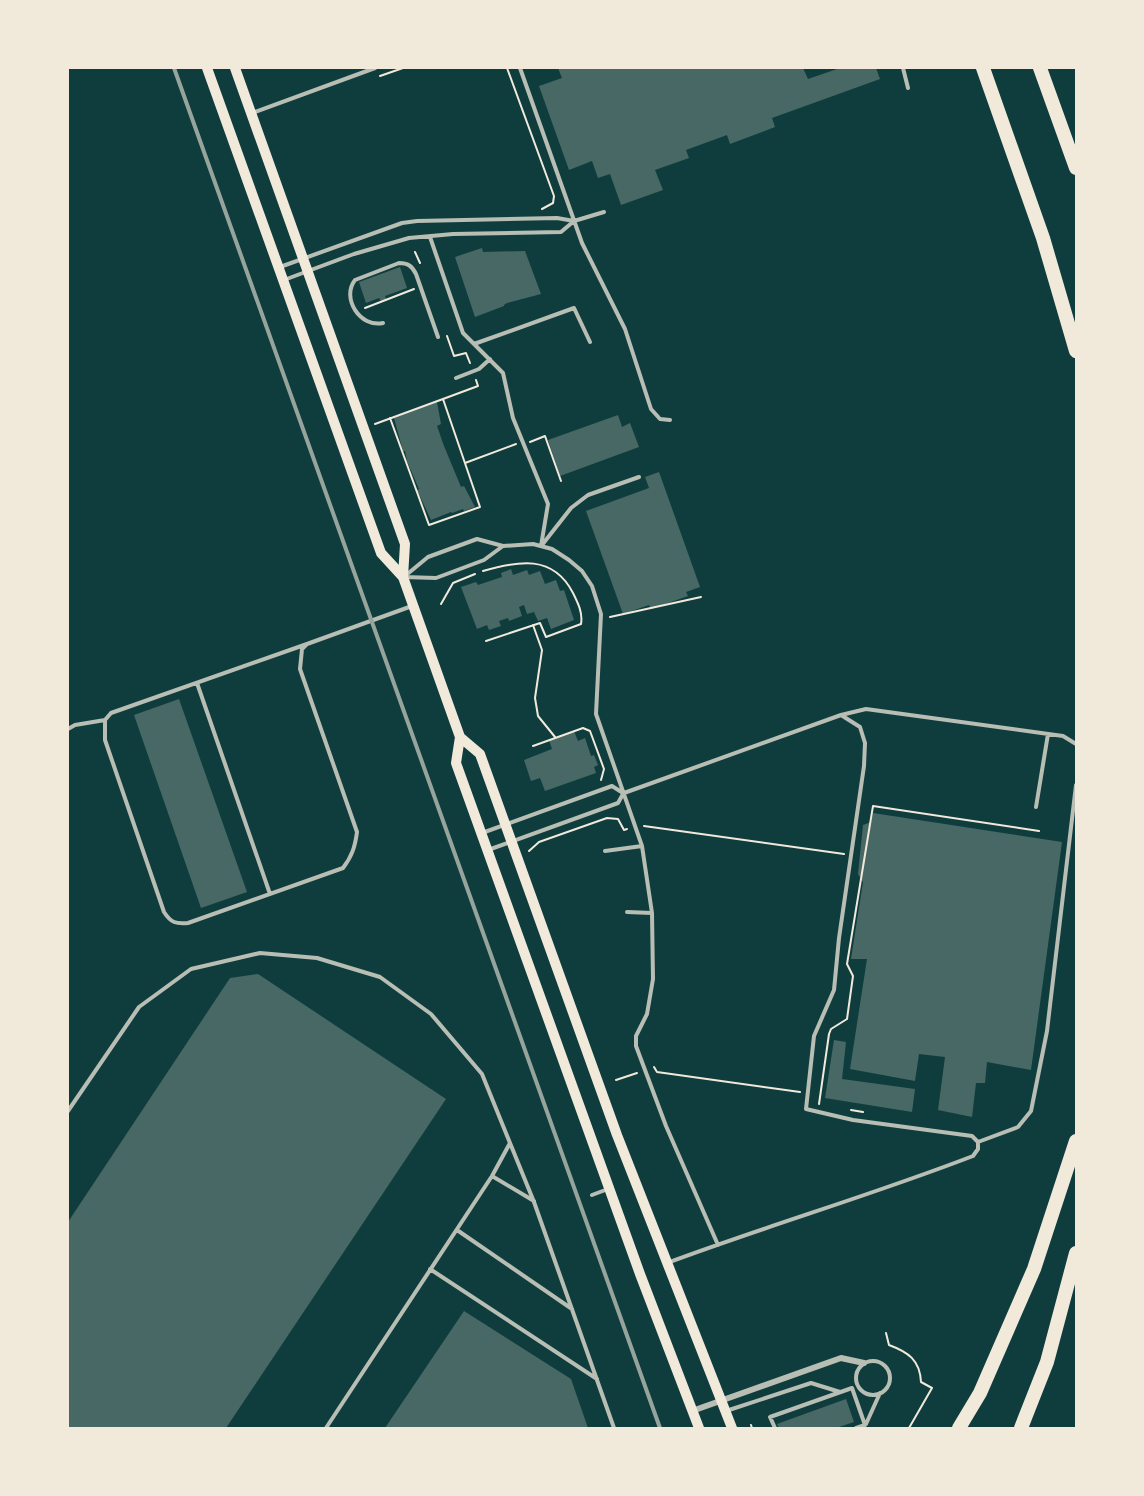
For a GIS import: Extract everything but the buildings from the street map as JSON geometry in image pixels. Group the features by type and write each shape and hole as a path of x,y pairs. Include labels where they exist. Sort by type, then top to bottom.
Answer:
{"highway":[{"path":"983,68 1043,238 1077,351"},
{"path":"1040,68 1077,168"},
{"path":"959,1428 980,1393 1034,1269 1077,1141"},
{"path":"1021,1428 1047,1362 1077,1253"}],"main road":[{"path":"207,68 381,553 403,577 460,737 456,763 609,1189 699,1428"},
{"path":"235,68 405,544 403,577"},
{"path":"460,737 480,754 617,1135 732,1428"}],"street":[{"path":"692,1411 723,1406 841,1358 864,1363"}],"lane":[{"path":"251,113 375,68"},
{"path":"520,68 587,256 625,329 651,409 660,419 670,420"},
{"path":"903,68 908,88"},
{"path":"283,280 354,254 398,241 453,234 561,232 574,221 604,212"},
{"path":"279,267 390,226 417,221 557,218 574,221"},
{"path":"430,237 463,333 503,373 513,418 548,504 541,546"},
{"path":"383,323 367,322 358,315 350,291 355,280 404,263 413,268 438,337"},
{"path":"474,344 574,308 590,342"},
{"path":"456,378 478,369 490,359"},
{"path":"541,546 571,508 588,495 639,477"},
{"path":"403,577 428,557 477,539 503,546 533,544 552,549 582,571 592,586 601,616 596,714 642,846 652,913 653,979 647,1014 636,1036 636,1046 718,1245"},
{"path":"403,577 436,578 484,560 503,546"},
{"path":"68,729 105,720 111,713 413,605"},
{"path":"105,720 105,740 169,921 177,924 188,923 343,868 356,845 357,832 300,669 302,650 307,644"},
{"path":"197,683 270,894"},
{"path":"487,851 618,803 624,794 866,709 1063,736 1077,744"},
{"path":"667,1263 904,1183 973,1156 978,1149 978,1142 972,1136 853,1120 806,1109 814,1036 834,990 839,938 864,766 865,743 860,727 842,716"},
{"path":"1036,807 1048,734"},
{"path":"978,1142 1018,1127 1031,1111 1047,1031 1077,785"},
{"path":"481,833 612,786 624,794"},
{"path":"605,851 642,846"},
{"path":"627,912 652,913"},
{"path":"68,1111 139,1007 191,969 260,953 317,958 380,977 431,1014 482,1074 534,1202 614,1428"},
{"path":"326,1428 492,1176 510,1143"},
{"path":"492,1176 534,1202"},
{"path":"592,1195 609,1189"},
{"path":"457,1229 572,1309"},
{"path":"430,1269 597,1379"},
{"path":"856,1428 865,1425 889,1380 888,1370 880,1362 864,1363 857,1372 858,1385 870,1394 881,1392"},
{"path":"723,1406 811,1383 840,1392"},
{"path":"775,1428 770,1417 858,1385"},
{"path":"852,1388 865,1425"}],"path":[{"path":"507,68 554,196 553,203 540,210"},
{"path":"365,308 420,287"},
{"path":"375,424 442,399"},
{"path":"390,418 429,525 480,507"},
{"path":"441,604 453,583 502,565 530,562 547,567 561,576 569,585 583,616 581,624 546,637 540,623 486,641"},
{"path":"601,616 616,617 701,597"},
{"path":"533,626 542,650 535,698 538,716 555,738"},
{"path":"533,746 583,728 590,731 604,769 602,779 596,784"},
{"path":"819,1104 829,1034 831,1029 847,1019 852,976 847,964 873,806 1039,831"},
{"path":"529,851 539,842 607,818 618,819 624,830 642,825 864,857"},
{"path":"616,1080 655,1067 657,1072 820,1095"},
{"path":"842,1108 865,1112"},
{"path":"886,1332 889,1346 904,1351 910,1356 918,1369 921,1382 932,1388 909,1428"}],"railway":[{"path":"174,68 660,1428"}]}
